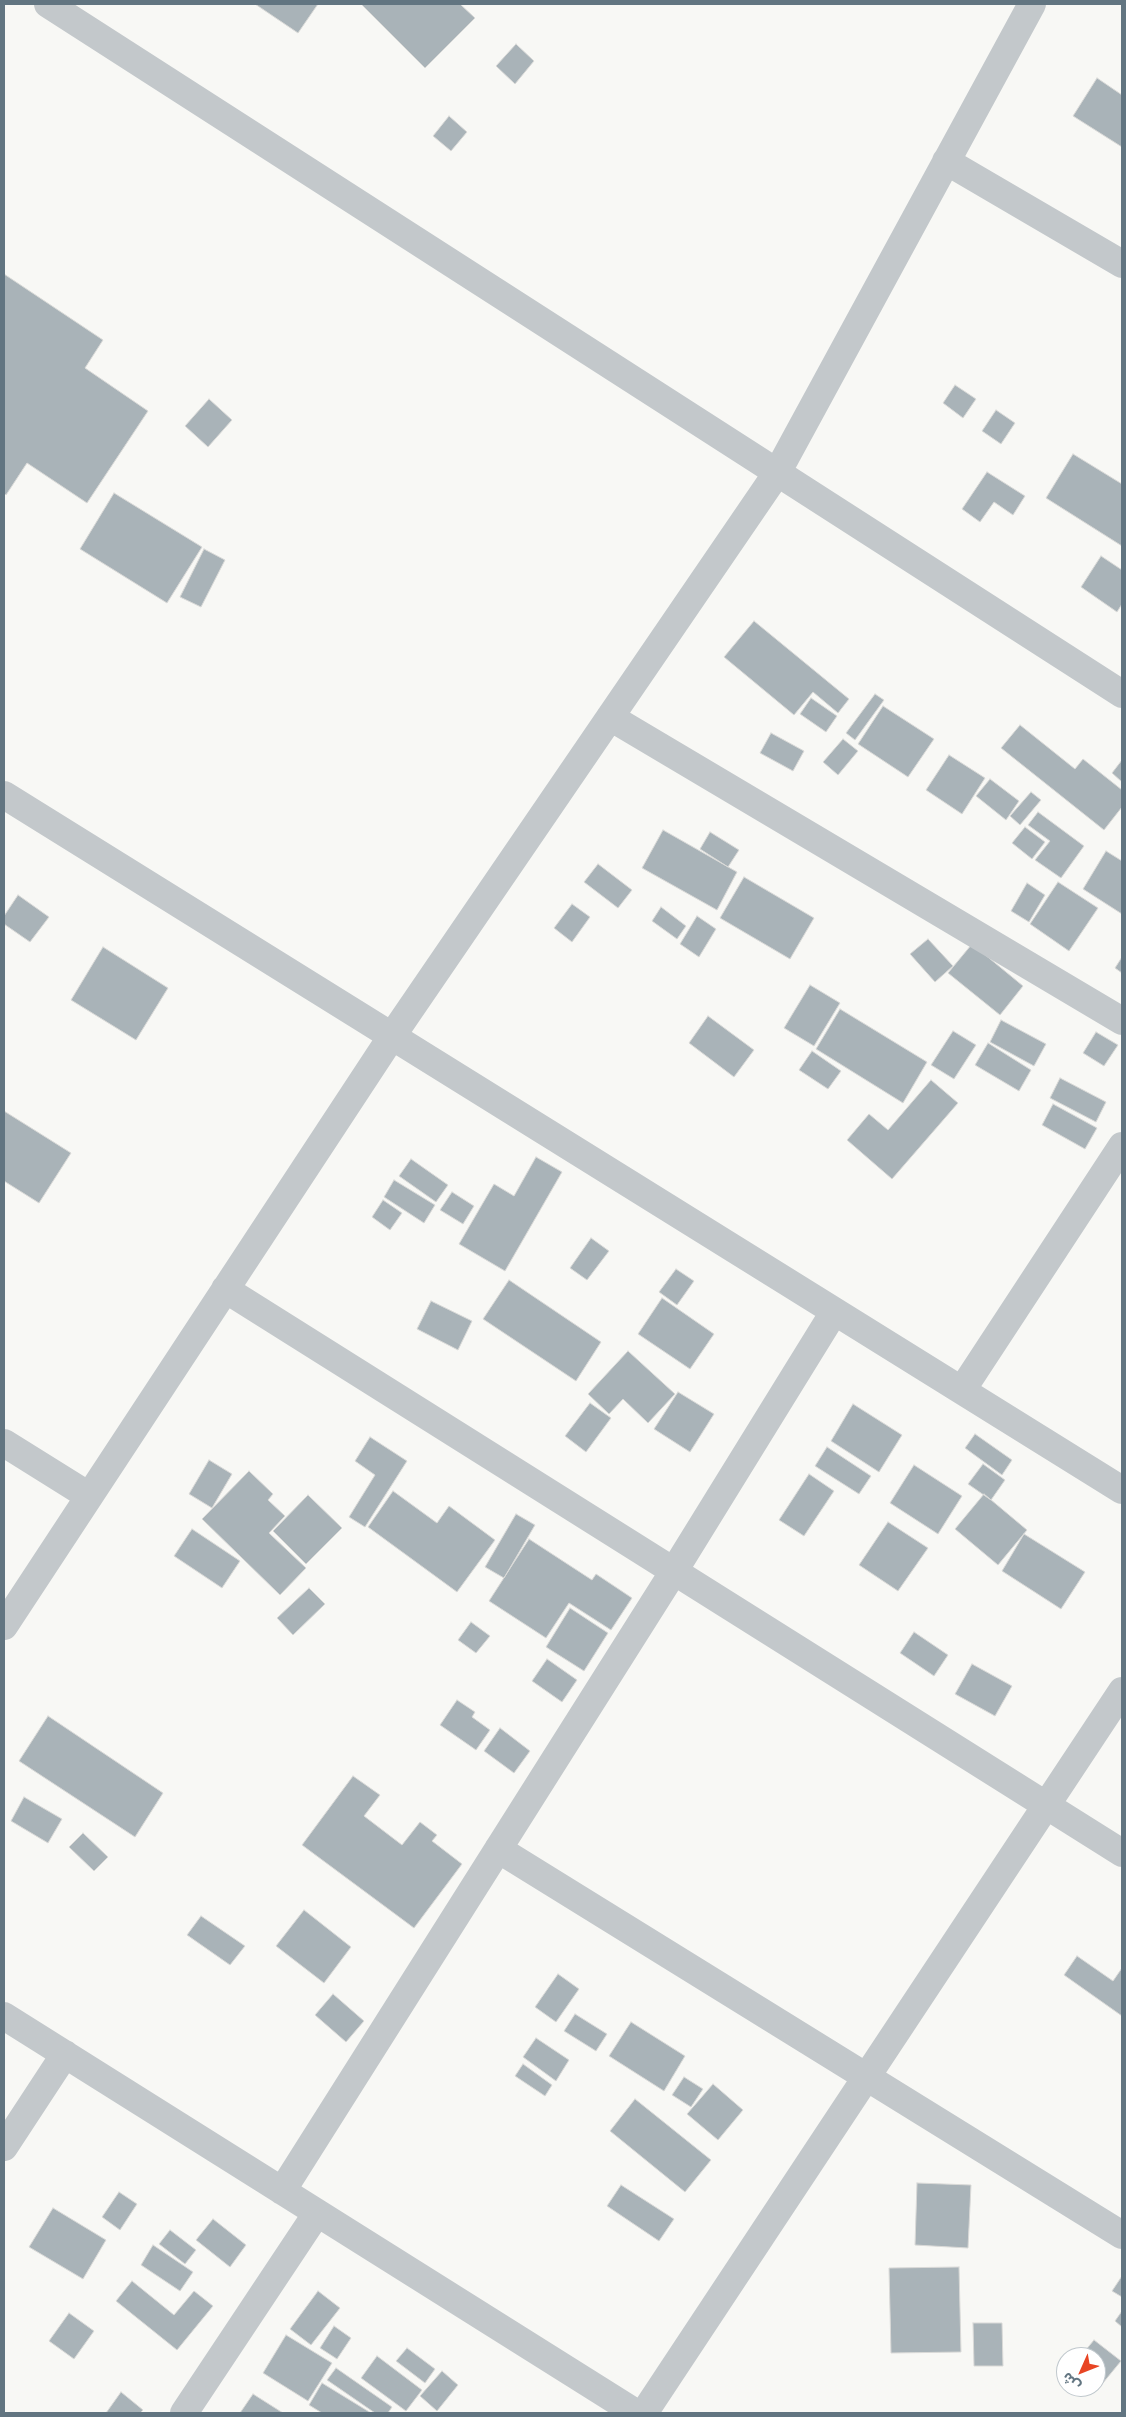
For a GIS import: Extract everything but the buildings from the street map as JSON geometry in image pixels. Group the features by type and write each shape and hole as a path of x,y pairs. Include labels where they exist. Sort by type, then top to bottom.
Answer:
{"street":[{"path":"48,4 1122,694"},
{"path":"4,1626 392,1036 777,472 1032,4"},
{"path":"946,161 1122,264"},
{"path":"610,717 1122,1021"},
{"path":"4,795 1122,1490"},
{"path":"962,1390 1122,1146"},
{"path":"226,1289 1122,1853"},
{"path":"282,2191 674,1571 834,1312"},
{"path":"4,1443 89,1496"},
{"path":"644,2413 1122,1691"},
{"path":"498,1849 1122,2235"},
{"path":"4,2016 636,2413"},
{"path":"4,2147 65,2054"},
{"path":"184,2413 318,2213"}]}
